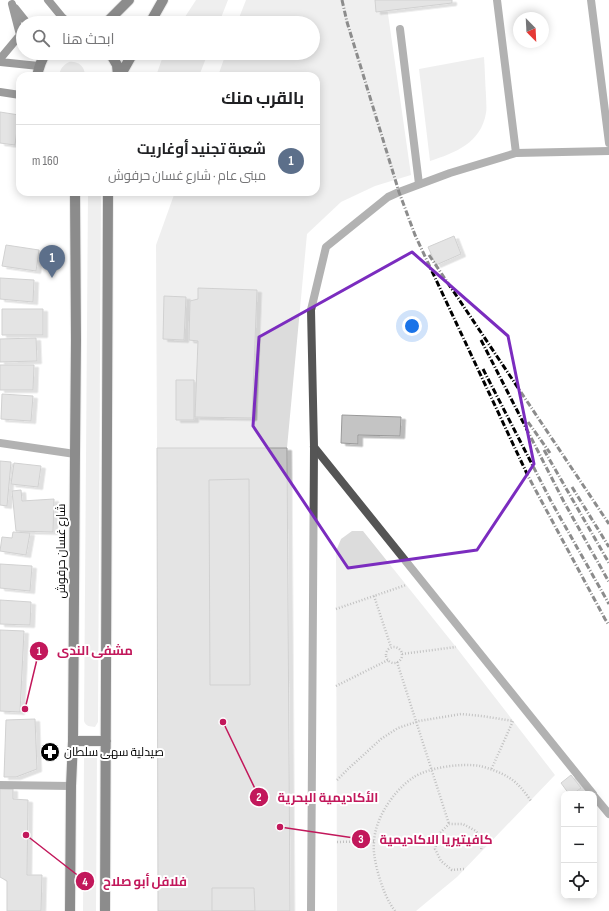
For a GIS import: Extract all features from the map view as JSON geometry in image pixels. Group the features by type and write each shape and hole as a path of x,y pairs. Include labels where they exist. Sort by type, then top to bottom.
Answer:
{"main road":[{"path":"48,0 61,16"},
{"path":"113,16 129,0"},
{"path":"154,16 163,0"},
{"path":"11,2 22,16"},
{"path":"11,2 16,20"},
{"path":"16,40 0,60 38,71 43,60"},
{"path":"114,60 118,72"},
{"path":"121,72 129,60"},
{"path":"0,92 16,94"},
{"name":"شارع غسان حرفوش","path":"70,911 71,786 73,741 76,340 75,196"},
{"path":"105,911 108,196"},
{"path":"73,741 106,741"}],"street":[{"path":"497,0 516,153"},
{"path":"591,0 609,143"},
{"path":"400,29 419,184"},
{"path":"311,911 314,447 311,310 326,246 388,197 450,173 516,153 609,151"},
{"path":"0,443 75,454"},
{"path":"314,447 590,791"},
{"path":"0,785 71,786"},
{"path":"597,800 609,814"}],"path":[{"path":"336,609 406,585"},
{"path":"374,596 391,647"},
{"path":"391,647 399,648 402,654 400,661 392,663 388,660 386,653 391,647"},
{"path":"402,654 456,647"},
{"path":"336,686 388,660"},
{"path":"397,662 449,824"},
{"path":"337,780 381,739 398,728 439,717 461,714 513,721 492,770"},
{"path":"395,911 384,892 379,877 375,858 374,841 378,823 387,804 401,788 415,776 445,767 461,765 480,766 507,776 519,785 531,801"},
{"path":"464,869 452,870 441,861 435,848 439,834 449,824 463,824 476,831 482,840 481,851"},
{"path":"337,842 374,841"}],"highlighted area":[{"path":"412,252 508,336 534,464 477,550 348,568 253,426 259,337"}],"shaded area":[{"path":"196,0 228,0 222,16 186,16"},
{"path":"246,0 386,0 411,175 375,186 341,202 307,234 287,448 157,448 156,245 174,196 320,196 320,72 219,72 224,60 320,60 320,16 240,16"},
{"path":"484,57 486,113 479,132 466,145 449,154 430,161 419,69"},
{"path":"162,60 205,60 201,72 157,72"},
{"path":"69,62 78,63 85,72 60,72 65,64"},
{"path":"88,196 101,196 98,722 95,727 87,725 84,721"},
{"path":"352,531 363,531 456,647 555,775 457,877 416,911 337,911 336,551 341,539"},
{"path":"85,754 96,754 97,756 96,911 83,911 84,756"}],"building":[{"path":"375,0 452,0 452,3 376,12"},
{"path":"0,112 16,115 15,145 0,143"},
{"path":"454,236 461,254 436,265 428,247"},
{"path":"6,245 39,250 36,271 2,266"},
{"path":"0,278 34,280 33,302 0,299"},
{"path":"198,288 257,290 252,418 195,417 198,341 189,340 190,301 198,299"},
{"path":"164,296 186,297 184,340 163,339"},
{"path":"2,309 43,309 43,335 2,335"},
{"path":"36,338 37,361 0,362 0,339"},
{"path":"0,365 34,365 33,390 0,390"},
{"path":"176,380 194,380 194,420 176,420"},
{"path":"2,394 33,396 31,421 1,419"},
{"path":"342,415 401,417 400,436 358,435 358,444 341,443"},
{"path":"157,448 287,448 290,911 158,911"},
{"path":"0,461 11,462 7,506 0,505"},
{"path":"14,463 41,466 38,487 11,484"},
{"path":"249,479 250,685 210,685 209,480"},
{"path":"21,490 22,501 54,499 53,532 16,531 12,491"},
{"path":"13,532 30,533 26,555 0,551 2,537 12,538"},
{"path":"0,564 32,566 30,591 0,588"},
{"path":"0,600 31,602 30,625 0,624"},
{"path":"0,630 24,631 20,712 0,711"},
{"path":"35,719 37,769 16,777 4,777 6,720"},
{"path":"571,775 581,788 577,791 567,791 561,783"},
{"path":"0,789 13,789 13,799 28,800 27,875 42,875 41,911 7,911 7,881 0,877"},
{"path":"212,888 254,888 255,911 212,911"}],"railway":[{"path":"342,0 347,22 399,192 415,235 528,476 609,625"},
{"path":"429,255 609,524"},
{"path":"481,340 564,502 609,582"},
{"path":"483,369 552,503 609,604"},
{"path":"528,422 550,453"},
{"path":"544,450 609,563"},
{"path":"572,487 609,547"}],"place":[{"name":"شعبة تجنيد أوغاريت","path":"52,278"},
{"name":"مشفى الندى","path":"25,709"},
{"name":"الأكاديمية البحرية","path":"223,722"},
{"name":"صيدلية سهى سلطان","path":"50,752"},
{"name":"كافيتيريا الاكاديمية","path":"280,827"},
{"name":"فلافل أبو صلاح","path":"26,835"}]}
